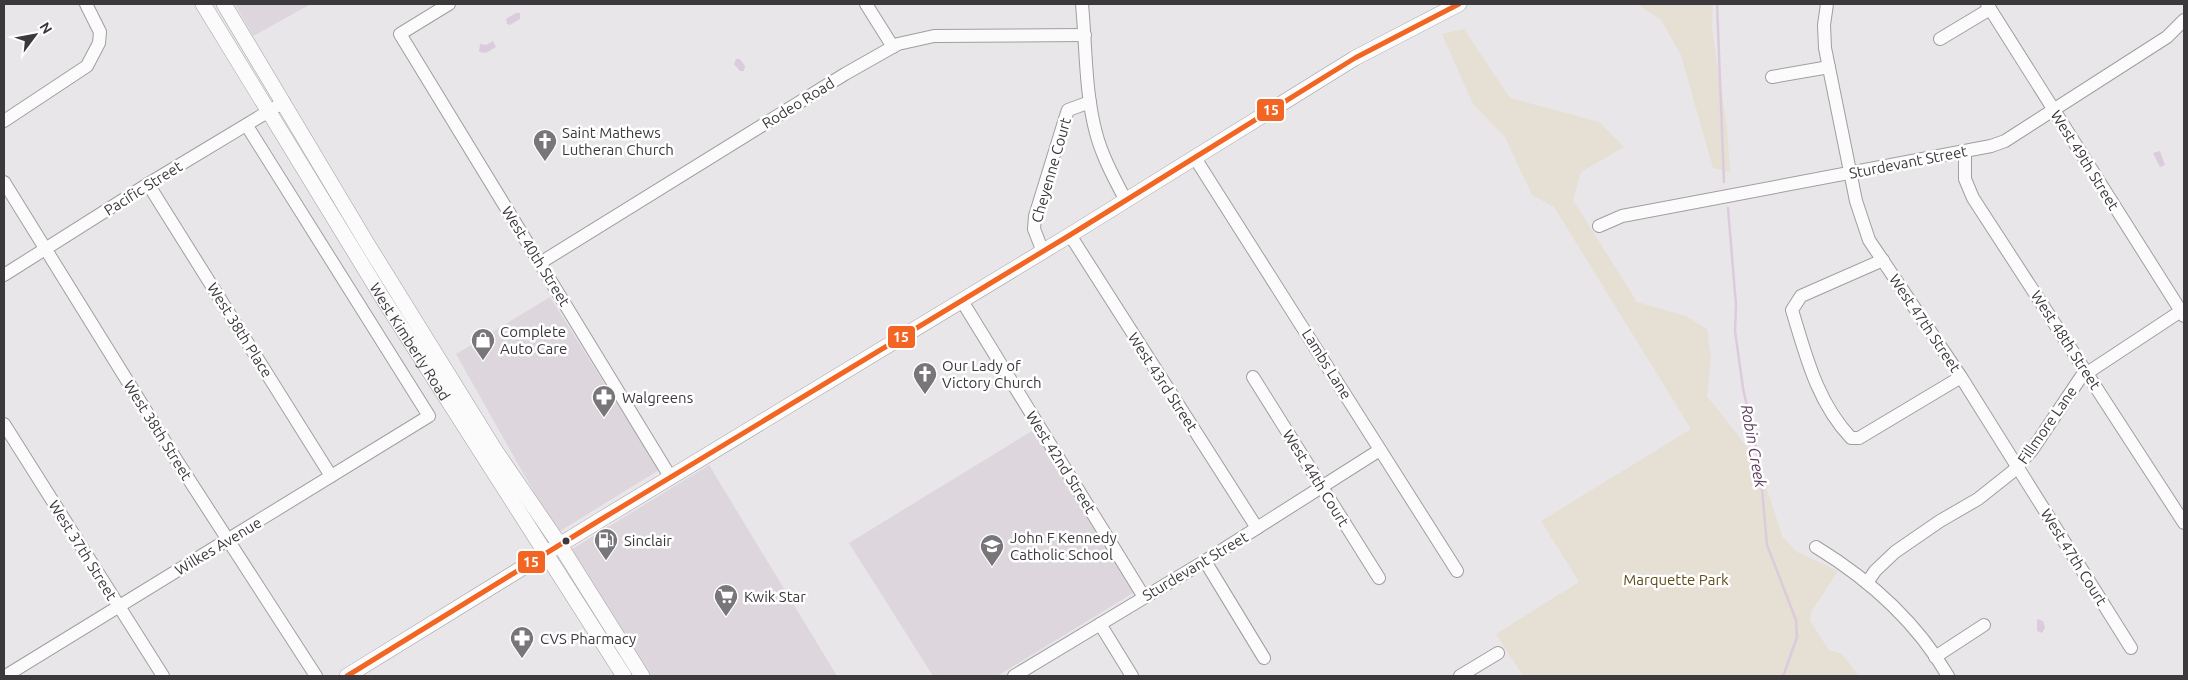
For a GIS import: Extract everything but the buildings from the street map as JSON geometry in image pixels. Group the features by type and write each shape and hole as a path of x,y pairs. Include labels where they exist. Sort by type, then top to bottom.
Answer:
{"main road":[{"name":"West Kimberly Road","path":"203,4 382,297 624,676"},
{"name":"West Kimberly Road","path":"224,4 368,245 495,450 560,545 642,676"},
{"path":"347,676 1070,235 1355,58 1459,4"}],"street":[{"path":"4,121 87,66 99,43 100,32 86,4"},
{"name":"West 40th Street","path":"449,4 400,34 671,478"},
{"path":"866,4 892,47"},
{"path":"1082,4 1090,102 1100,146 1125,200"},
{"name":"West 47th Street","path":"1828,4 1824,25 1825,48 1862,224 1869,240 2018,466"},
{"path":"1940,39 1989,6"},
{"name":"West 49th Street","path":"1989,6 2053,110 2183,312"},
{"name":"Sturdevant Street","path":"1599,226 1622,216 1992,146 2005,140 2167,37 2184,20"},
{"name":"Rodeo Road","path":"540,263 845,74 892,47 923,37 934,36 1085,35"},
{"path":"1772,77 1829,67"},
{"name":"Pacific Street","path":"4,275 148,184 284,102"},
{"name":"Cheyenne Court","path":"1042,252 1035,236 1035,216 1064,122 1068,110 1090,102"},
{"name":"West Kimberly Road","path":"247,126 429,416"},
{"name":"West 48th Street","path":"1965,152 1966,178 1973,198 2088,372 2184,523"},
{"name":"Lambs Lane","path":"1195,158 1457,570"},
{"name":"West 38th Street","path":"4,182 177,461 316,676"},
{"name":"West 38th Place","path":"148,184 331,476"},
{"name":"West 43rd Street","path":"1070,235 1257,528"},
{"path":"1883,260 1800,296 1794,303 1792,310 1819,392 1842,429 1851,438 1859,438 1961,377"},
{"name":"West 42nd Street","path":"962,301 1144,597"},
{"name":"Fillmore Lane","path":"1867,583 1895,552 1940,521 1978,499 2018,466 2032,450 2080,377 2183,312"},
{"name":"West 44th Court","path":"1253,377 1378,578"},
{"name":"Wilkes Avenue","path":"6,674 429,416"},
{"name":"West 37th Street","path":"4,424 163,676"},
{"name":"Sturdevant Street","path":"1014,676 1205,561 1375,453"},
{"name":"West 47th Court","path":"2018,466 2131,648"},
{"path":"1816,546 1842,563 1893,604 1922,637 1948,676"},
{"path":"1205,561 1264,658"},
{"path":"1100,624 1132,676"},
{"path":"1935,657 1984,625"},
{"path":"1460,676 1498,653"}],"shaded area":[{"path":"235,4 311,4 253,36"},
{"path":"516,13 520,13 520,19 510,25 507,24 506,19"},
{"path":"493,41 496,47 486,53 479,52 480,44 486,45"},
{"path":"736,59 740,59 745,66 744,71 740,71 734,64"},
{"path":"2160,151 2165,165 2160,167 2153,153"},
{"path":"550,297 659,470 557,533 456,354"},
{"name":"John F Kennedy Catholic School","path":"1035,429 1135,592 997,676 933,676 849,543"},
{"path":"709,465 837,676 649,676 569,551"},
{"path":"2037,619 2043,621 2045,628 2042,633 2037,631"}],"green space":[{"path":"1637,4 1713,4 1712,28 1727,128 1730,172 1713,168 1681,55 1661,20"},
{"name":"Marquette Park","path":"1464,29 1510,98 1599,122 1624,147 1581,172 1573,200 1637,302 1686,316 1707,329 1711,357 1707,396 1752,453 1770,498 1782,536 1797,552 1838,571 1811,612 1810,621 1829,650 1842,654 1859,676 1523,676 1496,634 1579,582 1541,521 1691,429 1554,207 1532,195 1505,137 1473,104 1442,34"}],"waterway":[{"name":"Robin Creek","path":"1717,4 1724,182"},
{"name":"Robin Creek","path":"1728,208 1736,305 1735,331 1743,388 1760,466 1767,545 1796,620 1797,637 1784,674 1781,676"}],"transit line":[{"name":"15","path":"347,676 1070,235 1355,58 1459,4"}],"place":[{"name":"Saint Mathews Lutheran Church","path":"545,162"},
{"name":"Complete Auto Care","path":"483,361"},
{"name":"Our Lady of Victory Church","path":"925,395"},
{"name":"Walgreens","path":"604,418"},
{"name":"Sinclair","path":"606,561"},
{"name":"John F Kennedy Catholic School","path":"992,567"},
{"name":"Kwik Star","path":"726,617"},
{"name":"CVS Pharmacy","path":"522,659"}]}
